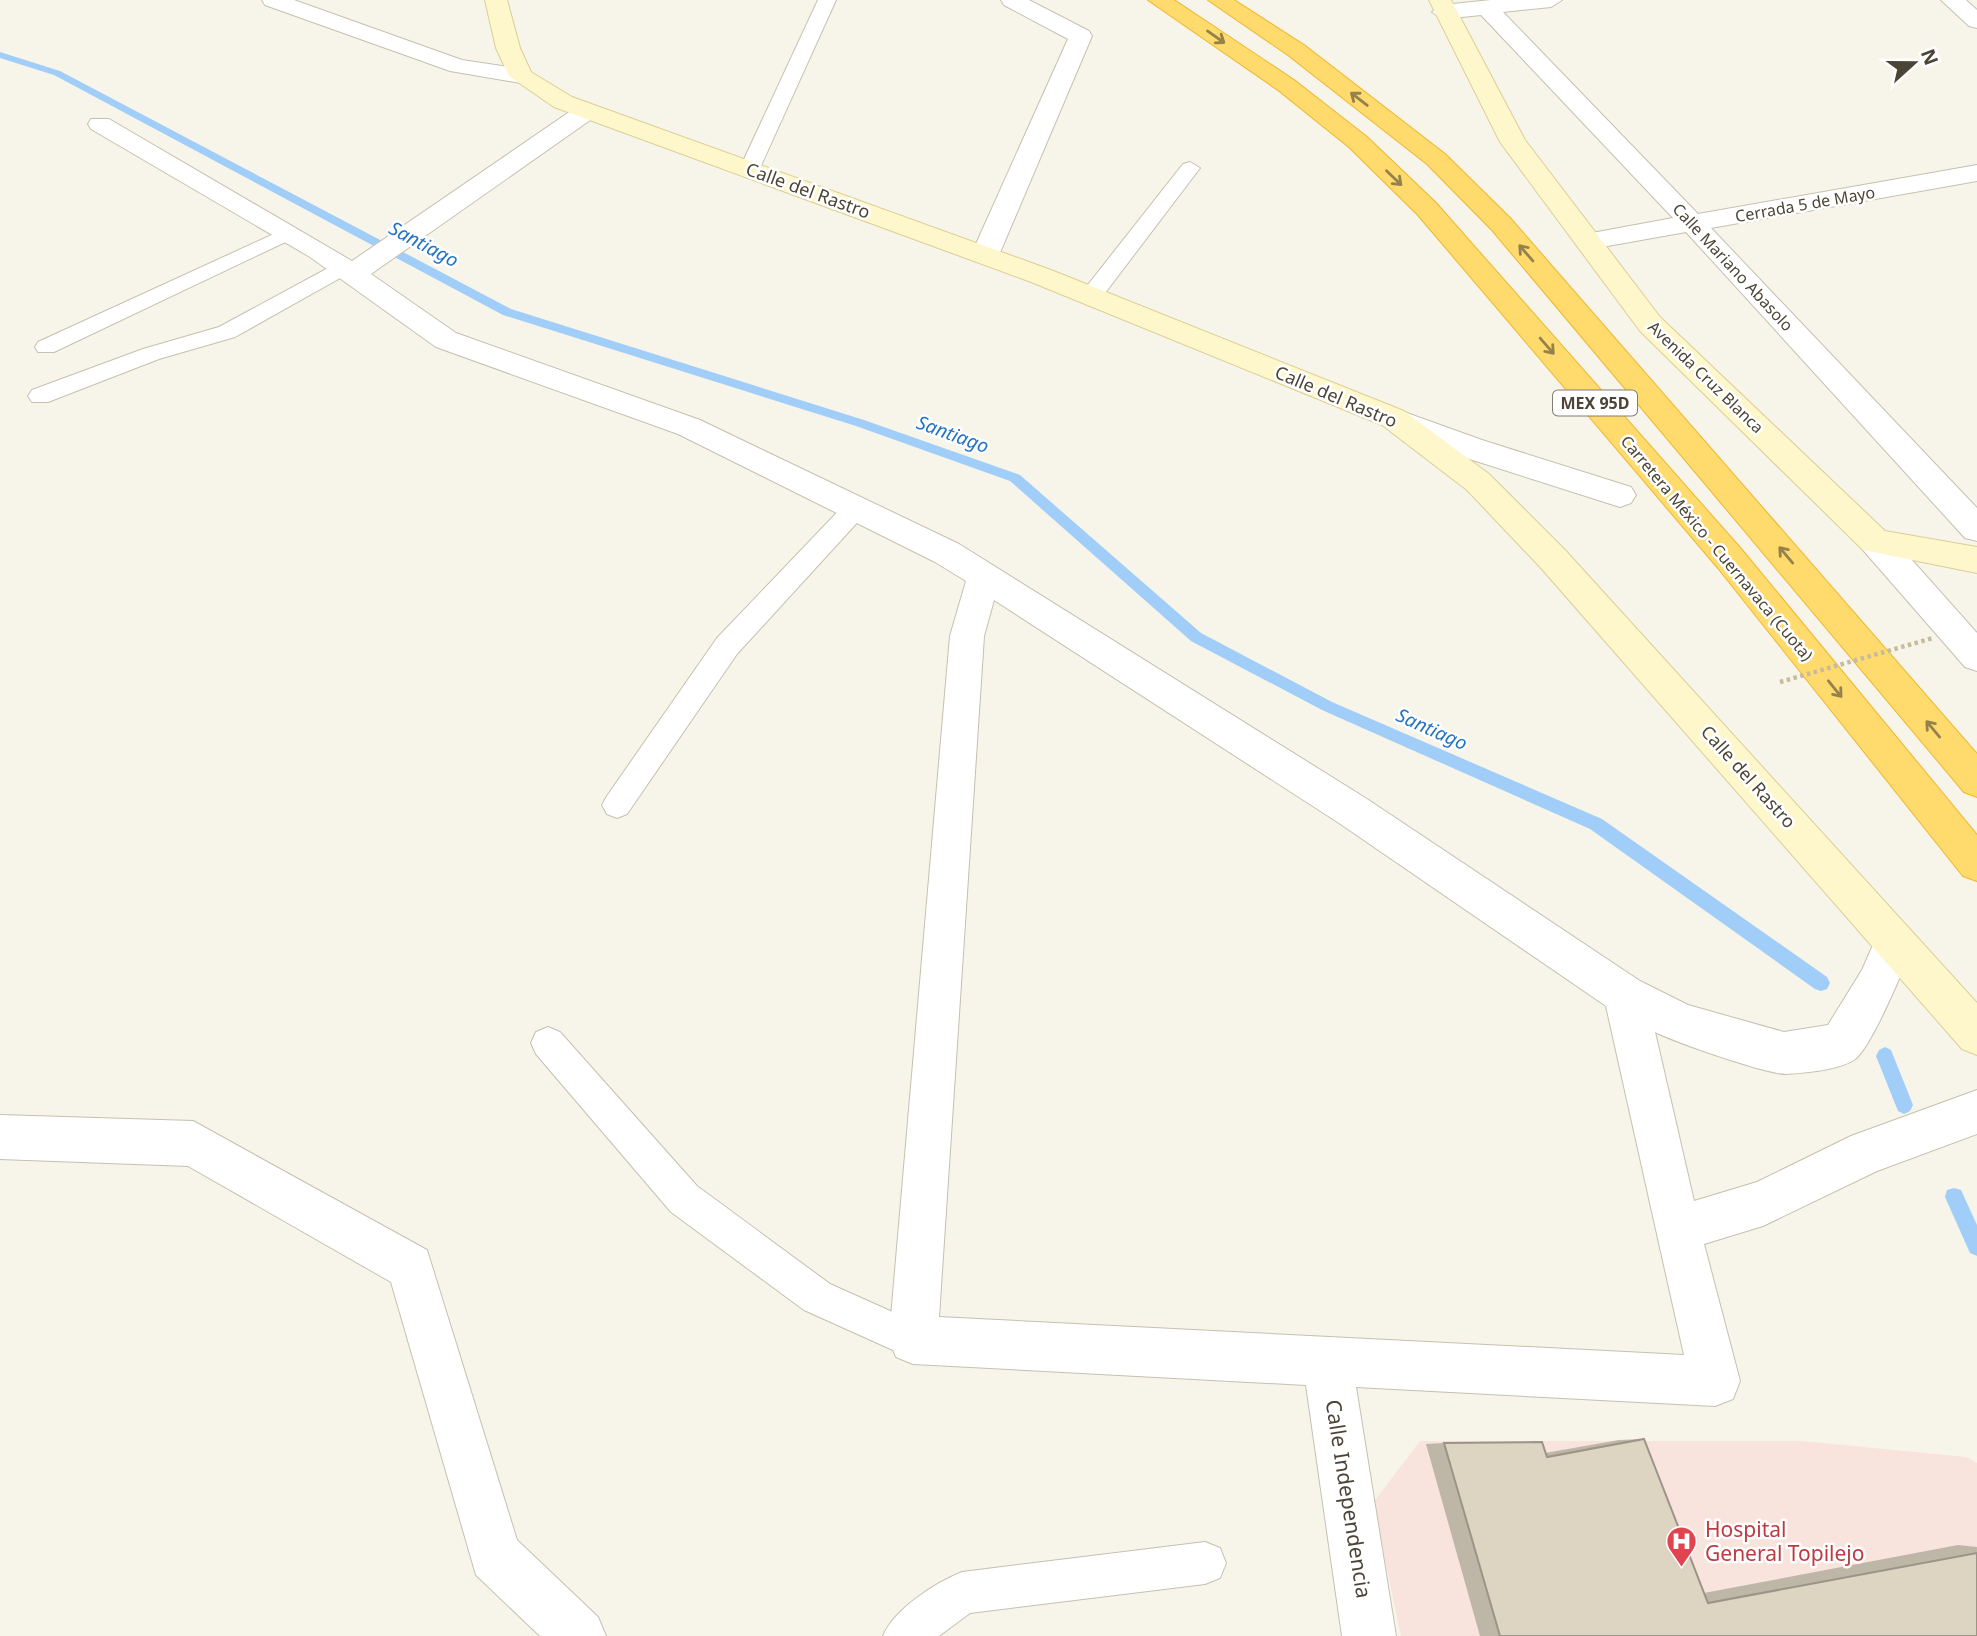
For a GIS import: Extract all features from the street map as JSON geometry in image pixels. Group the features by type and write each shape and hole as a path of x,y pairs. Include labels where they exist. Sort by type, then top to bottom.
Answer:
{"highway":[{"name":"Carretera México - Cuernavaca (Cuota)","path":"1159,0 1286,85 1357,142 1427,209 1730,559 1977,864"},
{"name":"MEX 95D","path":"1219,0 1296,50 1436,159 1501,224 1977,781"}],"main road":[{"path":"496,0 508,48 521,76"},
{"name":"Avenida Cruz Blanca","path":"1441,6 1513,142 1591,241 1650,324 1875,541"},
{"name":"Calle del Rastro","path":"521,76 575,107 985,255 1393,418 1478,482 1553,559 1977,1034"},
{"path":"1875,541 1977,560"}],"street":[{"path":"273,0 458,66 521,76"},
{"path":"985,255 1081,36 1012,0"},
{"path":"1441,6 1487,8 1551,0"},
{"path":"1952,0 1977,22"},
{"name":"Calle Mariano Abasolo","path":"1487,8 1977,529"},
{"path":"352,269 401,240 575,107"},
{"path":"100,124 352,269 446,340 680,423 947,553 1353,811 1625,995 1681,1023 1784,1053 1841,1044 1878,982 1894,942"},
{"name":"Cerrada 5 de Mayo","path":"1591,241 1977,173"},
{"path":"1393,418 1471,448 1620,495"},
{"path":"1875,541 1977,657"},
{"path":"984,577 967,636 913,1340 1715,1381 1677,1229 1625,995"},
{"path":"1677,1229 1763,1203 1867,1152 1977,1112"},
{"path":"0,1137 193,1144 410,1267 495,1556 579,1636"},
{"name":"Calle Independencia","path":"1327,1362 1369,1636"}],"lane":[{"path":"749,170 827,0"},
{"path":"1091,296 1191,168"},
{"path":"46,347 205,275 289,233"},
{"path":"40,396 151,354 227,332 352,269"},
{"path":"617,806 727,646 856,508"},
{"path":"548,1043 684,1199 817,1297 913,1340"},
{"path":"904,1636 962,1593 1205,1563"}],"path":[{"path":"1780,682 1933,638"}],"shaded area":[{"name":"Hospital General Topilejo","path":"1420,1441 1801,1441 1966,1457 1977,1463 1977,1636 1401,1636 1373,1503"}],"building":[{"path":"1644,1439 1708,1603 1977,1553 1977,1636 1500,1636 1444,1443 1542,1442 1547,1457"}],"waterway":[{"name":"Santiago","path":"0,55 57,73 507,312 860,423 1015,478 1196,637 1327,706 1596,824 1821,983"},
{"name":"Santiago","path":"1885,1056 1904,1105"},
{"name":"Santiago","path":"1954,1197 1977,1246"}],"place":[{"name":"Hospital General Topilejo","path":"1682,1569"}]}
